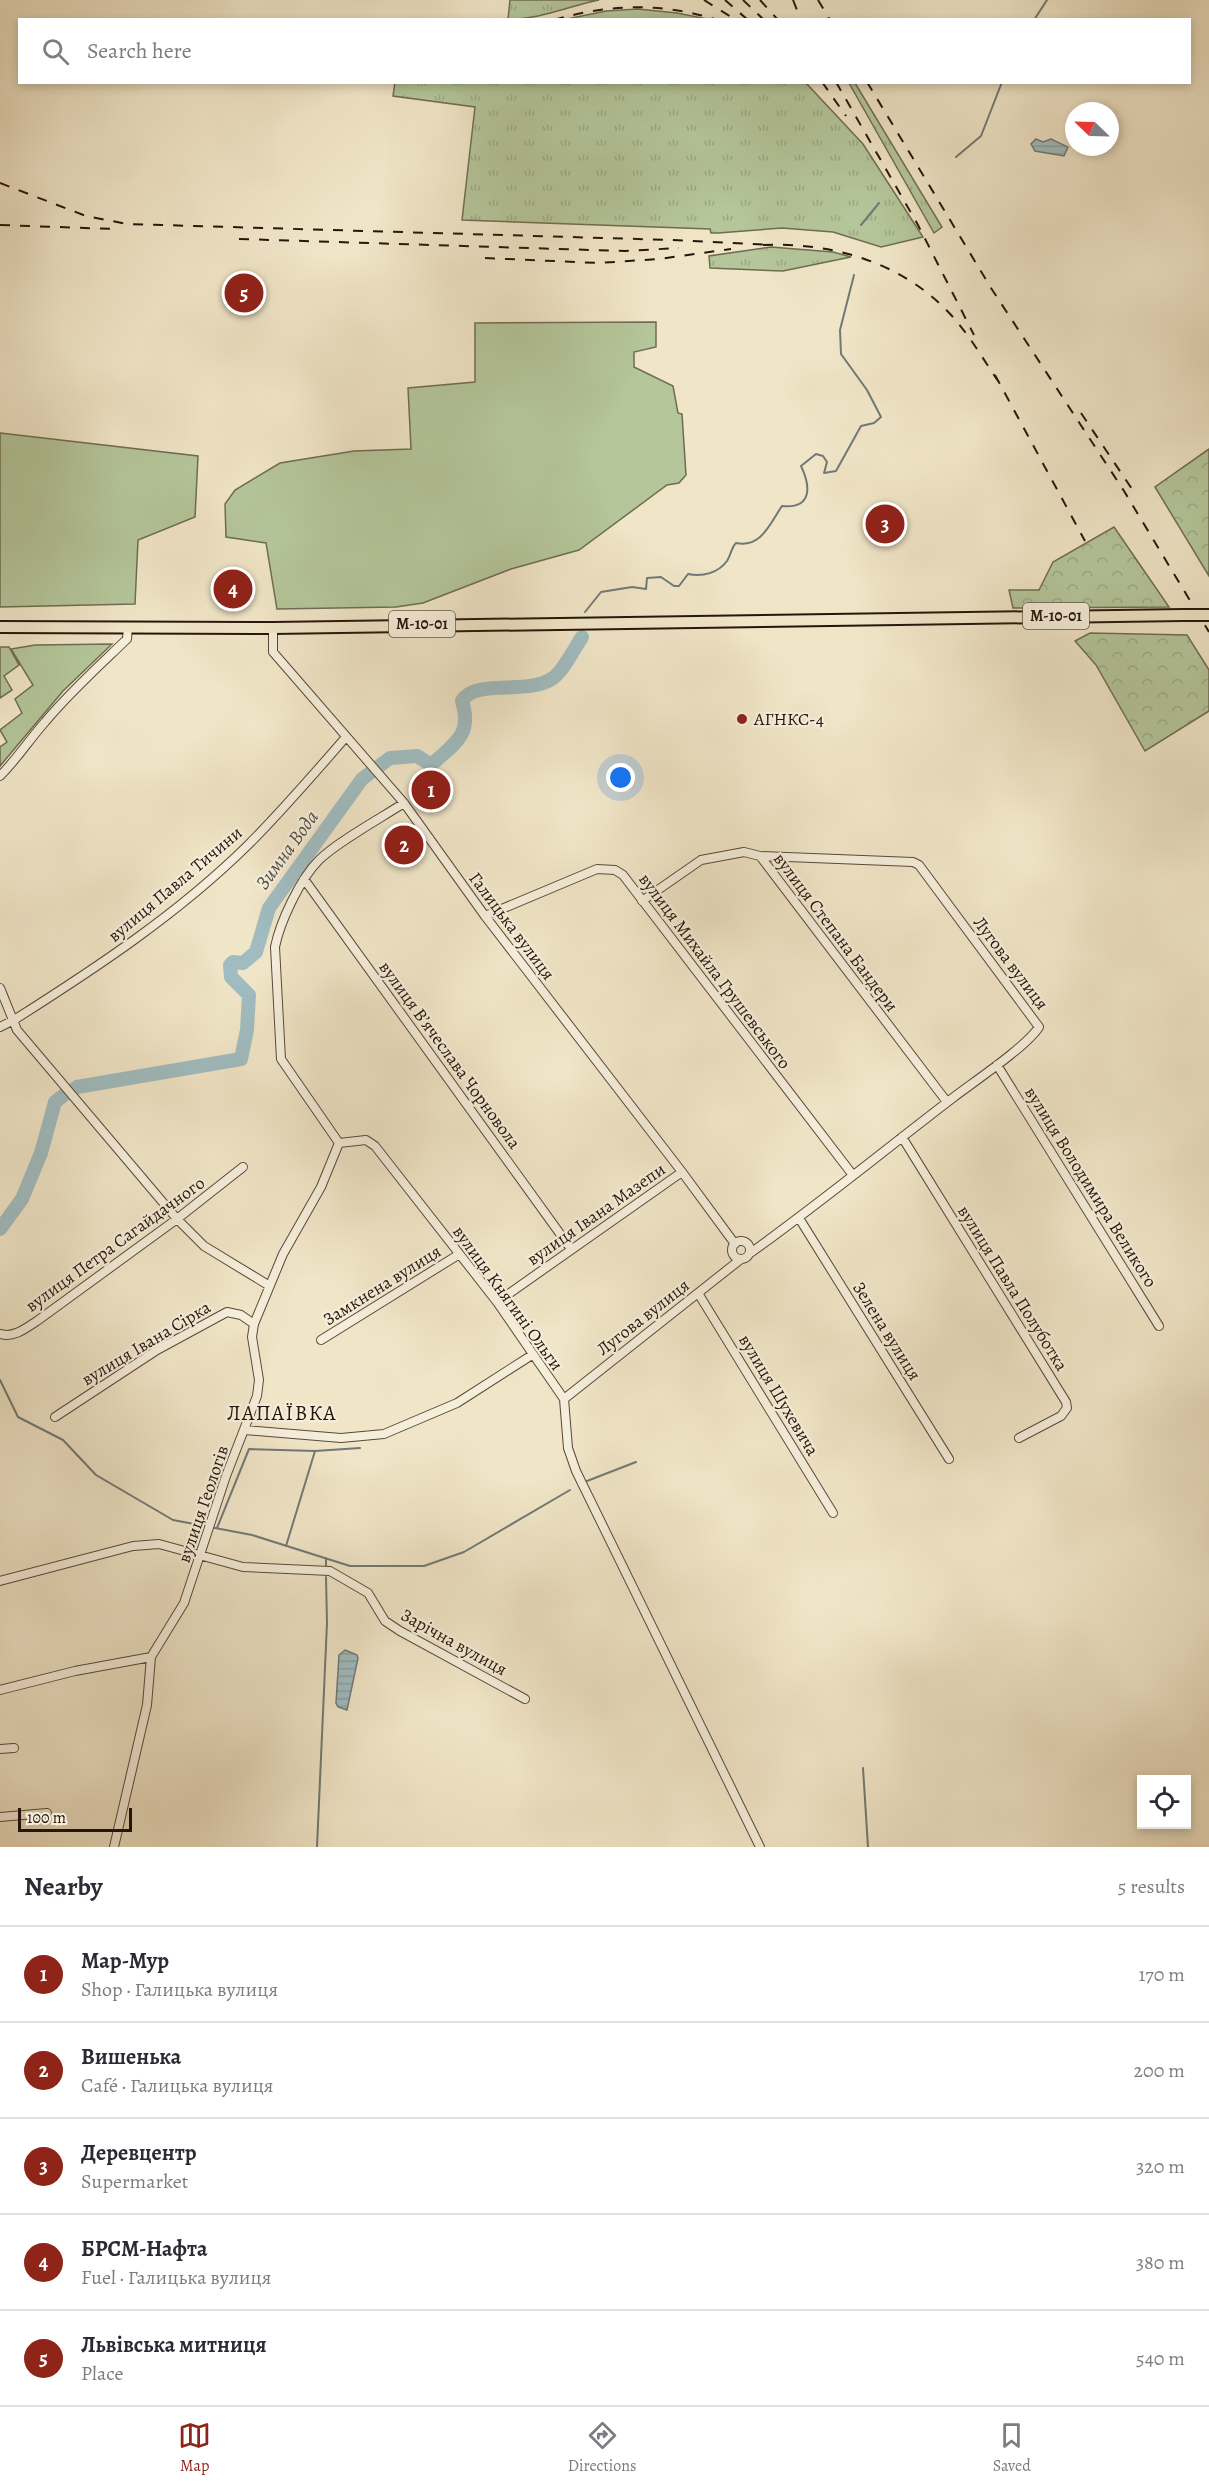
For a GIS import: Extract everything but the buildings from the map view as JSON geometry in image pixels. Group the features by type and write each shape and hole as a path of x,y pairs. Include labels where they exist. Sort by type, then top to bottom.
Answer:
{"highway":[{"name":"М-10-01","path":"0,627 273,628 1209,615"}],"street":[{"path":"0,776 16,761 44,723 78,685 127,639 128,627"},
{"name":"Галицька вулиця","path":"273,628 273,652 404,803 485,916 735,1244"},
{"name":"вулиця Павла Тичини","path":"0,1027 134,940 213,876 268,824 346,737"},
{"path":"339,1143 281,1059 275,947 277,935 304,879 319,860 404,803"},
{"name":"вулиця Степана Бандери","path":"642,901 701,860 744,852 760,856 947,1102"},
{"name":"Лугова вулиця","path":"749,1254 997,1065 1040,1027 919,865 913,862 760,856"},
{"name":"вулиця Михайла Грушевського","path":"485,916 597,869 615,870 623,874 852,1174"},
{"name":"вулиця Вʼячеслава Чорновола","path":"304,879 571,1249"},
{"path":"0,988 17,1030 177,1219 204,1246 268,1285"},
{"name":"вулиця Володимира Великого","path":"997,1065 1159,1326"},
{"name":"вулиця Павла Полуботка","path":"902,1137 1066,1402 1067,1408 1060,1416 1019,1438"},
{"name":"вулиця Княгині Ольги","path":"339,1143 366,1140 375,1146 497,1302 564,1399"},
{"name":"вулиця Геологів","path":"114,1847 147,1705 151,1657 184,1603 257,1396 259,1380 252,1337 254,1324 268,1285 321,1187 339,1143"},
{"name":"вулиця Петра Сагайдачного","path":"1,1334 9,1336 16,1334 37,1321 177,1219 243,1167"},
{"name":"вулиця Івана Мазепи","path":"497,1302 682,1172"},
{"name":"Зелена вулиця","path":"799,1218 949,1459"},
{"path":"741,1241 747,1244 749,1254 741,1259 733,1254 735,1244 741,1241"},
{"name":"Замкнена вулиця","path":"321,1340 458,1255"},
{"name":"Лугова вулиця","path":"564,1399 741,1259"},
{"name":"вулиця Шухевича","path":"698,1293 833,1514"},
{"name":"вулиця Івана Сірка","path":"55,1417 157,1350 227,1312 241,1315 254,1324"},
{"path":"245,1430 341,1438 384,1434 458,1403 532,1355"},
{"path":"564,1399 570,1458 760,1847"},
{"name":"Зарічна вулиця","path":"0,1581 133,1546 159,1544 201,1553 243,1567 317,1569 339,1575 368,1593 385,1621 400,1632 525,1699"},
{"path":"0,1690 75,1671 151,1657"},
{"path":"0,1749 14,1748"},
{"path":"0,1817 47,1813"}],"green space":[{"path":"510,0 599,0 543,15 508,18"},
{"path":"638,9 702,18 572,18 606,11"},
{"path":"395,84 807,84 863,144 923,237 881,247 833,232 782,228 711,233 710,229 462,220 475,107 393,96"},
{"path":"850,84 856,84 942,227 934,233"},
{"path":"771,247 833,252 851,257 783,271 710,268 709,256"},
{"path":"656,322 656,347 634,352 634,367 673,386 678,413 682,414 686,475 679,483 667,485 579,550 511,569 423,603 396,607 277,609 266,543 226,537 225,504 235,490 280,463 354,451 411,449 408,388 475,382 475,323"},
{"path":"0,433 198,456 195,517 138,540 135,604 0,607"},
{"path":"1209,449 1209,576 1155,487"},
{"path":"1114,527 1169,607 1013,608 1009,590 1039,590 1053,562"},
{"path":"1090,633 1187,635 1209,670 1209,711 1145,751 1096,665 1075,641"},
{"path":"112,644 63,691 0,766 0,747 7,742 0,730 22,713 15,699 33,685 11,649 35,645"},
{"path":"0,647 9,647 19,665 4,676 12,690 0,698"}],"water":[{"path":"1036,139 1043,142 1051,139 1065,146 1065,154 1064,156 1035,151 1031,144"},
{"path":"345,1650 357,1655 358,1658 347,1710 338,1707 336,1703 339,1655"}],"waterway":[{"path":"1035,18 1047,0"},
{"path":"956,157 981,136 1001,84"},
{"path":"861,225 879,203"},
{"path":"585,612 601,592 632,587 646,589 647,578 661,577 674,586 679,586 688,574 699,575 719,569 727,561 736,543 752,542 764,534 782,506 792,506 804,500 807,489 801,466 816,454 823,456 827,462 824,473 836,471 861,426 874,423 881,417 867,390 841,354 840,330 854,275"},
{"name":"Зимна Вода","path":"73,1090 77,1087 241,1059 247,1030 249,995 231,977 230,965 233,962 243,963 256,952 269,908 362,779 390,758 417,756 431,765 454,744 463,731 465,713 462,701 469,694 490,688 530,686 553,678 565,665 582,637"},
{"name":"Зимна Вода","path":"0,1229 22,1199 41,1153 55,1102 64,1095"},
{"path":"0,1380 18,1417 63,1440 96,1475 173,1520 252,1535 350,1566 424,1566 464,1552 570,1490"},
{"path":"217,1528 249,1449 315,1451 360,1448"},
{"path":"286,1546 315,1451"},
{"path":"587,1481 636,1462"},
{"path":"326,1558 326,1567"},
{"path":"317,1847 327,1623 326,1577"},
{"path":"863,1768 868,1847"}],"railway":[{"path":"704,0 733,18"},
{"path":"725,0 746,18"},
{"path":"743,0 762,18"},
{"path":"760,0 776,18"},
{"path":"793,0 800,18"},
{"path":"818,0 829,18"},
{"path":"562,18 615,8 636,7 676,10 710,18"},
{"path":"823,84 846,116"},
{"path":"837,84 918,225 974,335"},
{"path":"868,84 991,288 1124,491 1209,632"},
{"path":"0,183 86,216 127,224 772,245"},
{"path":"0,225 114,229"},
{"path":"239,239 625,251 679,248"},
{"path":"763,245 816,247 841,252 890,269 912,282 952,316 998,381"},
{"path":"485,258 599,263 659,259 731,249"},
{"path":"995,375 1085,541"},
{"path":"1081,413 1136,495"}],"place":[{"name":"Львівська митниця","path":"244,293"},
{"name":"Деревцентр","path":"885,524"},
{"name":"БРСМ-Нафта","path":"233,589"},
{"name":"АГНКС-4","path":"742,719"},
{"name":"Мар-Мур","path":"431,790"},
{"name":"Вишенька","path":"404,845"}],"district":[{"name":"ЛАПАЇВКА","path":"282,1413"}]}
